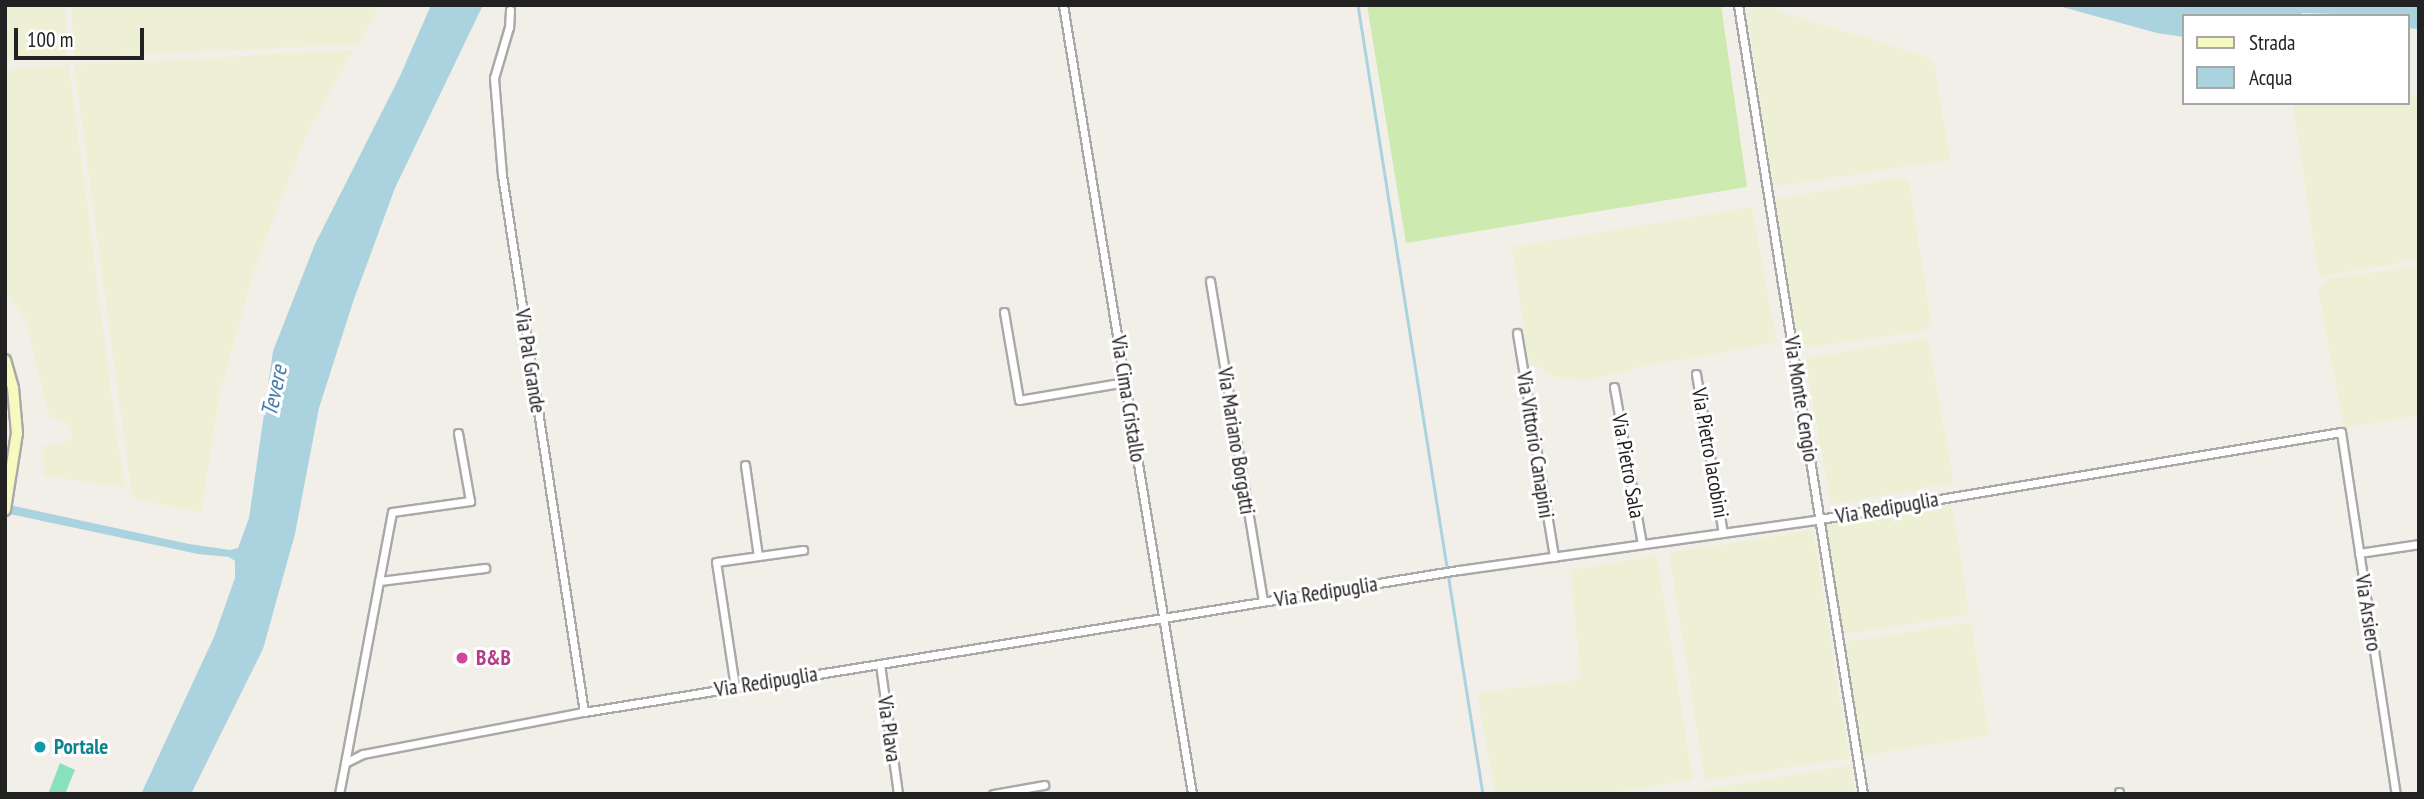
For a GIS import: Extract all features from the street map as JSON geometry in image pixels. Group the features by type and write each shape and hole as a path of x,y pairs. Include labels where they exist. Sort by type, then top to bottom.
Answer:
{"street":[{"name":"Via Cima Cristallo","path":"1063,5 1192,794"},
{"name":"Via Monte Cengio","path":"1738,5 1863,794"},
{"name":"Via Pal Grande","path":"510,10 509,27 494,78 502,175 584,712"},
{"name":"Via Mariano Borgatti","path":"1210,281 1263,602"},
{"path":"1004,312 1019,400 1125,382"},
{"name":"Via Vittorio Canapini","path":"1517,333 1554,556"},
{"path":"5,360 17,410 16,450 5,510"},
{"name":"Via Pietro Iacobini","path":"1696,374 1723,533"},
{"name":"Via Pietro Sala","path":"1614,387 1642,544"},
{"name":"Via Redipuglia","path":"345,763 363,754 584,712 1459,570 1820,519 2341,432"},
{"name":"Via Arsiero","path":"2341,432 2396,794"},
{"path":"339,794 392,512 470,501 457,433"},
{"path":"744,465 758,556"},
{"path":"2359,553 2419,544"},
{"path":"735,687 716,562 803,550"},
{"path":"379,581 485,568"},
{"name":"Via Plava","path":"880,664 898,794"},
{"path":"993,794 1044,785"}],"green space":[{"path":"5,5 66,5 66,58 5,58"},
{"path":"71,5 381,5 358,44 74,58"},
{"path":"1367,5 1721,5 1747,187 1406,243"},
{"path":"1751,5 1772,5 1788,14 1928,57 1934,62 1950,160 1778,186 1773,183 1747,16"},
{"path":"353,50 307,134 255,267 220,392 201,513 132,498 74,65"},
{"path":"69,65 125,487 44,476 43,445 64,443 72,437 67,423 49,417 26,321 5,290 5,69"},
{"path":"2410,96 2419,96 2419,259 2319,277 2293,108 2295,105 2410,105"},
{"path":"1903,177 1909,181 1931,321 1925,331 1800,349 1775,199"},
{"path":"1752,207 1777,343 1643,366 1593,380 1559,379 1529,362 1512,247"},
{"path":"2419,266 2419,415 2344,428 2318,291 2327,279"},
{"path":"1928,337 1954,483 1831,504 1805,359"},
{"path":"1952,504 1970,615 1843,635 1826,524"},
{"path":"1813,530 1849,758 1705,781 1669,553"},
{"path":"1657,555 1693,780 1605,794 1495,794 1477,693 1581,679 1570,570"},
{"path":"1971,622 1989,736 1863,756 1845,642"},
{"path":"60,763 75,770 65,794 48,794"},
{"path":"1851,765 1855,794 1701,794 1701,790"}],"water":[{"name":"Tevere","path":"431,5 483,5 395,188 353,302 319,408 295,534 263,649 191,794 141,794 214,637 235,578 235,561 229,557 198,554 5,513 5,504 189,544 230,550 238,548 249,518 273,351 315,244 400,76"},
{"path":"2055,5 2419,5 2419,29 2410,28 2410,14 2182,14 2182,37 2157,33"}],"waterway":[{"path":"1358,5 1483,794"}],"place":[{"name":"B&B","path":"462,658"},
{"name":"Portale","path":"40,747"}]}
